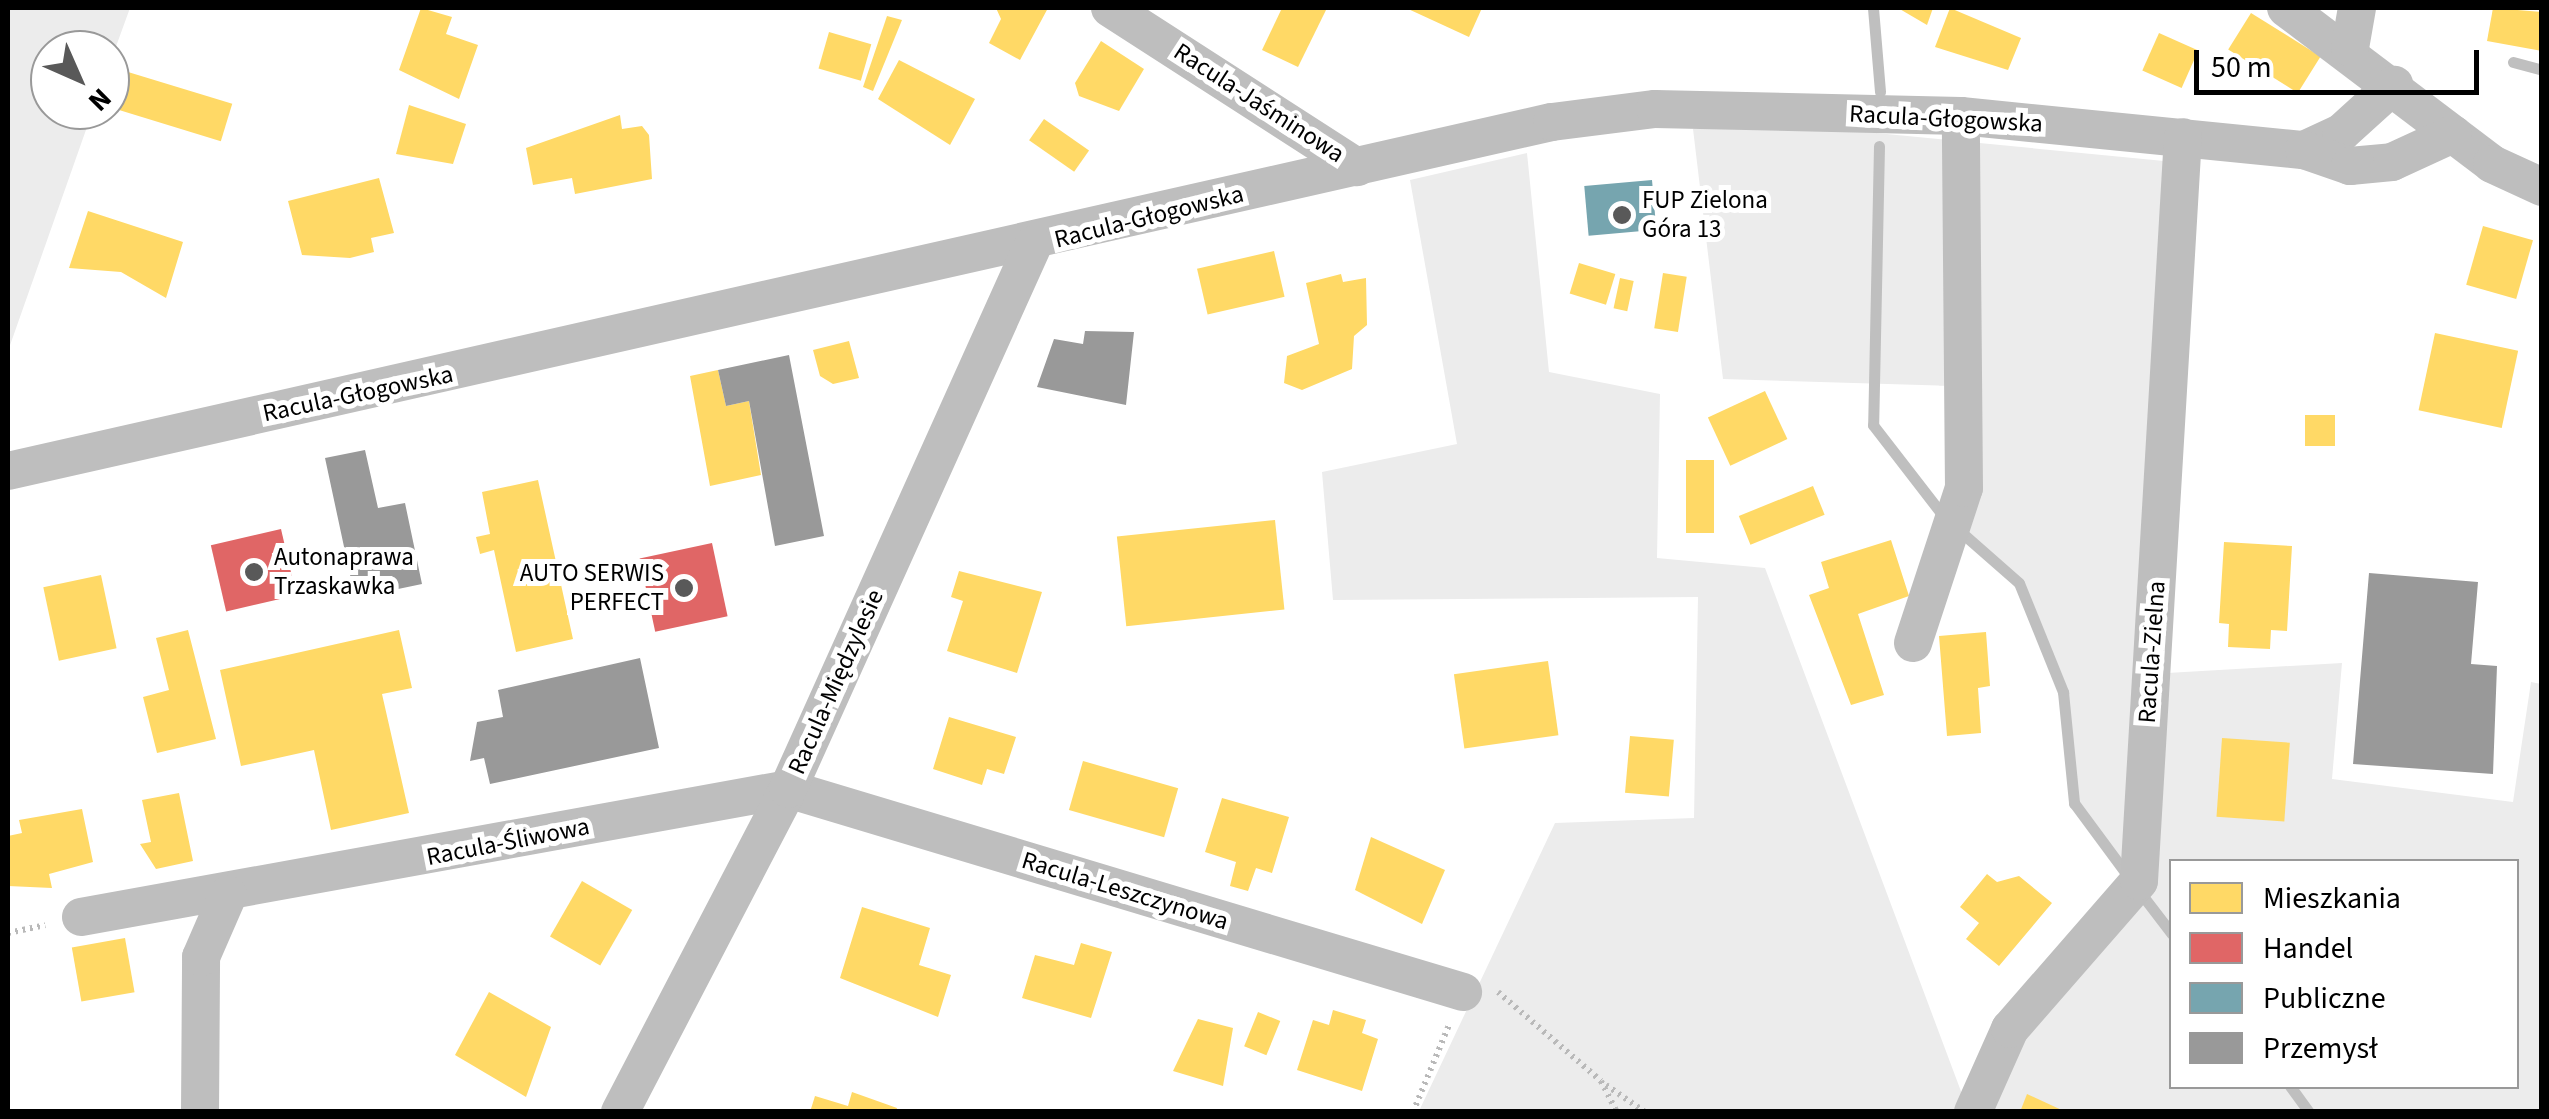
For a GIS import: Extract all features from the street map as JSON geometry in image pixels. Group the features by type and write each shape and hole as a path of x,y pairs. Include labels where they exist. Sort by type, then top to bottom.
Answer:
{"street":[{"name":"Racula-Jaśminowa","path":"1110,8 1356,167"},
{"path":"2286,8 2350,48 2453,134 2542,187"},
{"path":"2350,48 2357,8"},
{"path":"2304,150 2341,132 2394,85"},
{"name":"Racula-Głogowska","path":"8,471 1033,245 1356,167 1654,109 1960,116 2304,150 2350,166 2392,162 2453,134"},
{"path":"1913,643 1964,488 1960,116"},
{"name":"Racula-Zielna","path":"1972,1112 2010,1029 2131,890 2182,138"},
{"name":"Racula-Międzylesie","path":"620,1112 788,789 1033,245"},
{"name":"Racula-Śliwowa","path":"81,917 228,895 788,789"},
{"name":"Racula-Leszczynowa","path":"788,789 1463,992"},
{"path":"200,1112 201,957 228,895"}],"path":[{"path":"1413,1112 1463,992 1494,990 1601,1081 1645,1112"},
{"path":"1601,1081 1617,1112"}],"shaded area":[{"path":"8,8 130,8 122,30 30,30 30,130 86,130 8,351"},
{"path":"1814,127 2164,161 2133,675 2342,663 2332,779 2513,802 2531,682 2541,684 2541,1111 1419,1111 1555,823 1694,818 1698,597 1333,600 1322,472 1457,444 1410,180 1527,153 1549,372 1660,394 1657,558 1765,568 1965,1102 2132,883 2074,803 2063,692 2019,583 1945,518 1955,386 1723,379 1693,129"}],"building: Mieszkania":[{"path":"421,8 452,17 446,34 478,45 459,99 399,70"},
{"path":"996,8 1048,8 1020,60 989,43 1001,19"},
{"path":"1282,8 1327,8 1298,67 1262,50"},
{"path":"1406,8 1482,8 1469,37"},
{"path":"1898,8 1933,8 1927,25"},
{"path":"1950,8 2021,38 2008,70 1935,47"},
{"path":"2493,8 2542,12 2542,51 2487,41"},
{"path":"2251,13 2321,56 2298,93 2228,49"},
{"path":"887,16 902,20 873,91 863,87"},
{"path":"829,32 871,44 861,81 819,69"},
{"path":"2159,33 2198,50 2182,88 2142,70"},
{"path":"1101,41 1144,69 1119,111 1079,96 1075,83"},
{"path":"899,60 975,99 950,145 878,99"},
{"path":"130,73 232,104 221,141 130,113"},
{"path":"409,105 466,124 453,164 396,154"},
{"path":"620,115 622,129 642,126 649,135 652,179 575,194 572,178 533,185 526,148"},
{"path":"1044,119 1089,151 1074,172 1029,140"},
{"path":"379,178 394,233 371,238 374,252 350,258 302,255 288,201"},
{"path":"88,211 183,242 166,298 121,272 69,268"},
{"path":"2483,226 2533,240 2516,299 2466,285"},
{"path":"1274,251 1285,297 1208,315 1197,269"},
{"path":"1579,263 1615,274 1606,305 1570,294"},
{"path":"1663,273 1687,277 1678,332 1654,328"},
{"path":"1341,274 1343,282 1366,278 1367,325 1354,336 1352,369 1302,390 1284,383 1287,356 1319,344 1306,283"},
{"path":"1620,278 1634,281 1627,311 1614,308"},
{"path":"2435,333 2518,351 2502,428 2419,410"},
{"path":"849,341 859,378 833,384 820,376 813,350"},
{"path":"718,370 726,406 749,401 761,475 710,486 690,376"},
{"path":"1765,391 1787,439 1730,466 1708,418"},
{"path":"2305,415 2335,415 2335,446 2305,446"},
{"path":"1686,460 1714,460 1714,533 1686,533"},
{"path":"538,480 573,639 516,652 494,550 480,554 476,537 490,534 482,492"},
{"path":"1813,486 1825,515 1750,545 1739,516"},
{"path":"1275,520 1284,610 1126,626 1117,537"},
{"path":"1891,540 1909,596 1858,614 1884,695 1851,705 1809,595 1829,588 1821,562"},
{"path":"2224,542 2292,546 2287,631 2271,630 2270,649 2228,647 2229,624 2219,623"},
{"path":"959,571 1042,592 1017,673 947,651 963,601 951,597"},
{"path":"101,575 117,648 59,661 43,587"},
{"path":"188,630 216,739 157,753 143,697 169,690 156,638"},
{"path":"399,630 412,688 382,694 409,813 331,830 314,750 241,766 220,670"},
{"path":"1986,632 1990,686 1978,688 1981,733 1947,736 1939,636"},
{"path":"1548,661 1558,735 1464,748 1454,674"},
{"path":"949,717 1016,737 1004,774 987,769 982,785 933,769"},
{"path":"1630,736 1674,740 1669,797 1625,793"},
{"path":"2222,738 2290,743 2284,822 2216,817"},
{"path":"1083,761 1178,788 1164,837 1069,810"},
{"path":"179,793 193,861 156,869 140,844 151,842 142,800"},
{"path":"1222,798 1289,817 1272,873 1256,868 1248,891 1230,886 1236,862 1205,852"},
{"path":"82,809 93,862 49,874 52,888 8,886 8,836 22,833 19,820"},
{"path":"1371,837 1445,870 1422,924 1355,890"},
{"path":"1987,874 1997,882 2019,876 2052,903 1999,966 1966,939 1979,923 1960,907"},
{"path":"582,881 632,910 600,965 550,936"},
{"path":"862,907 930,928 919,965 951,975 938,1017 840,978"},
{"path":"125,938 135,992 81,1002 72,947"},
{"path":"1081,943 1112,952 1091,1018 1022,998 1035,955 1074,965"},
{"path":"489,992 551,1027 526,1097 455,1055"},
{"path":"1333,1010 1366,1020 1362,1033 1378,1039 1362,1091 1297,1070 1313,1020 1329,1025"},
{"path":"1258,1012 1280,1021 1266,1055 1244,1046"},
{"path":"1198,1019 1233,1028 1223,1086 1173,1071"},
{"path":"852,1092 897,1108 896,1112 810,1112 815,1096 848,1106"},
{"path":"2027,1094 2066,1112 2020,1112"}],"building: Handel":[{"name":"Autonaprawa Trzaskawka","path":"281,529 296,595 226,611 211,545"},
{"name":"AUTO SERWIS PERFECT","path":"712,543 728,616 655,632 640,558"}],"building: Publiczne":[{"name":"FUP Zielona Góra 13","path":"1652,180 1656,230 1589,236 1584,186"}],"building: Przemysł":[{"path":"1085,331 1134,332 1126,405 1037,387 1054,339 1083,344"},
{"path":"789,355 824,536 775,546 749,401 726,406 718,370"},
{"path":"365,450 378,508 405,503 422,584 355,598 325,458"},
{"path":"2369,573 2478,582 2471,664 2497,666 2493,774 2353,764"},
{"path":"640,658 659,748 490,784 484,758 470,761 477,722 503,717 498,690"}],"waterway":[{"path":"1873,8 1880,92"},
{"path":"2513,62 2542,70"},
{"path":"1879,146 1873,425 1945,518 2019,583 2063,692 2074,803 2128,876"},
{"path":"2139,891 2169,930"},
{"path":"2292,1089 2309,1112"}],"place":[{"name":"FUP Zielona Góra 13","path":"1622,215"},
{"name":"Autonaprawa Trzaskawka","path":"254,572"},
{"name":"AUTO SERWIS PERFECT","path":"684,588"}]}
